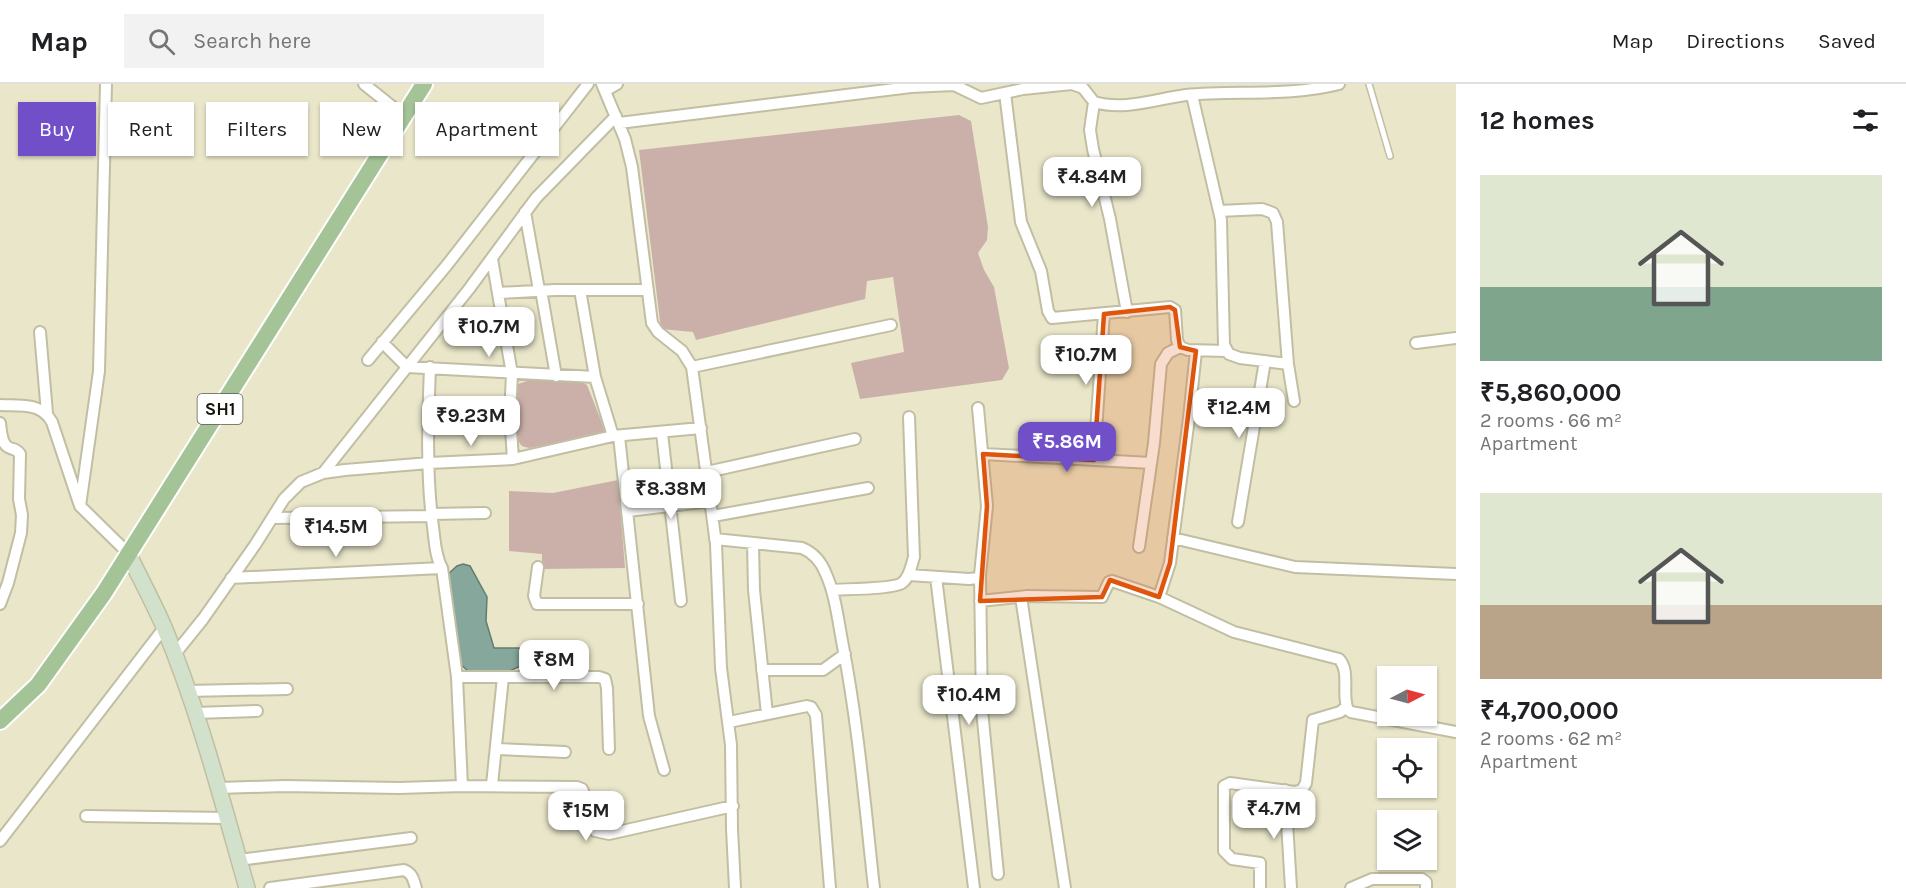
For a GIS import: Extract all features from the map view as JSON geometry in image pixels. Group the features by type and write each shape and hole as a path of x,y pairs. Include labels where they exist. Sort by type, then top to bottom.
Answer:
{"main road":[{"name":"SH1","path":"0,721 17,707 55,663 104,593 424,84"}],"street":[{"path":"80,507 88,461 100,354 106,84"},
{"path":"364,84 404,116"},
{"path":"368,360 447,265 588,84"},
{"path":"618,84 603,88 625,139 632,167 652,322 658,332 682,351 692,367 701,428 715,539 722,668 729,722 735,888"},
{"path":"323,473 492,259 525,212 552,181 617,119 887,86 954,85 981,98 1002,90 1034,86 1078,85 1094,102 1113,106 1192,95 1339,84"},
{"path":"1002,90 1021,222 1041,271 1048,311 1052,318 1170,307 1175,310 1177,340 1180,347 1196,351 1227,351"},
{"path":"1192,95 1219,211 1223,245 1224,345 1229,354 1240,358 1288,364"},
{"path":"1094,102 1090,130 1110,219 1127,312"},
{"path":"1219,211 1262,209 1273,213 1277,222 1288,364 1294,401"},
{"path":"525,212 556,376"},
{"path":"492,259 512,374 510,415 513,459"},
{"path":"498,293 540,290 647,290"},
{"path":"580,290 595,377 616,436 628,511 650,716 664,770"},
{"path":"1094,460 1104,314"},
{"path":"692,367 891,325"},
{"path":"40,332 47,413 80,507 128,553 164,628 188,691 219,788 247,888"},
{"path":"1416,343 1456,338"},
{"path":"382,342 407,367 595,377"},
{"path":"1139,547 1151,463 1161,364 1168,353 1180,347"},
{"path":"1159,597 1170,563 1196,351"},
{"path":"1238,522 1264,361"},
{"path":"430,367 429,463 432,515 437,560 441,568 457,677 462,786"},
{"path":"0,405 31,407 47,413"},
{"path":"978,408 987,506 980,575 982,711 998,874"},
{"path":"832,590 901,584 909,575 914,557 909,417"},
{"path":"0,423 4,443 16,449 20,454 19,499 22,523 18,549 0,604"},
{"path":"174,655 294,487 302,482 323,473 429,463 513,459 616,436 701,428"},
{"path":"662,433 681,601"},
{"path":"707,472 855,439"},
{"path":"983,454 1151,463"},
{"path":"712,516 868,488"},
{"path":"628,511 711,501"},
{"path":"272,518 485,513"},
{"path":"1173,538 1295,567 1456,574"},
{"path":"715,539 802,548 812,553 826,573 832,590 845,654 861,763 874,888"},
{"path":"753,543 754,590 767,714"},
{"path":"538,567 534,596 537,604 638,604"},
{"path":"231,578 441,568"},
{"path":"909,575 974,579 980,575"},
{"path":"936,577 974,888"},
{"path":"980,601 1021,597 1102,597 1111,581 1159,597 1234,632 1339,659 1345,670 1346,707 1351,712 1456,732"},
{"path":"1021,597 1065,888"},
{"path":"0,841 164,628"},
{"path":"762,670 823,669 845,654"},
{"path":"457,677 599,677 605,679 609,749"},
{"path":"492,785 503,677"},
{"path":"188,691 287,689"},
{"path":"729,722 807,706 811,707 816,715 831,888"},
{"path":"1260,888 1260,863 1232,859 1224,851 1224,786 1230,783 1302,790 1306,783 1313,720 1340,712 1346,707"},
{"path":"195,713 257,711"},
{"path":"496,748 565,752"},
{"path":"219,788 315,786 399,788 492,785 577,787 582,789 586,796 595,831 609,834 733,806"},
{"path":"1285,790 1291,888"},
{"path":"86,816 226,818"},
{"path":"239,860 411,838"},
{"path":"270,888 404,870 413,876 416,888"},
{"path":"1351,888 1372,879 1422,879 1426,882 1426,888"}],"lane":[{"path":"1369,84 1390,156"}],"highlighted area":[{"path":"1170,307 1175,310 1180,347 1196,351 1170,563 1159,597 1110,580 1102,597 980,601 987,506 983,454 1094,460 1104,314"}],"shaded area":[{"path":"959,115 971,121 988,227 987,240 978,253 984,270 994,287 1009,368 1002,380 860,399 851,363 904,352 893,277 867,281 865,299 696,340 693,332 661,329 639,150"},
{"path":"530,380 578,380 587,385 606,433 529,448 522,446 518,441 518,384"},
{"path":"618,480 625,568 542,569 542,554 509,551 509,491 553,493"}],"water":[{"path":"463,564 470,566 487,597 486,621 494,648 519,648 527,656 523,665 507,672 469,672 458,662 447,575"}]}
